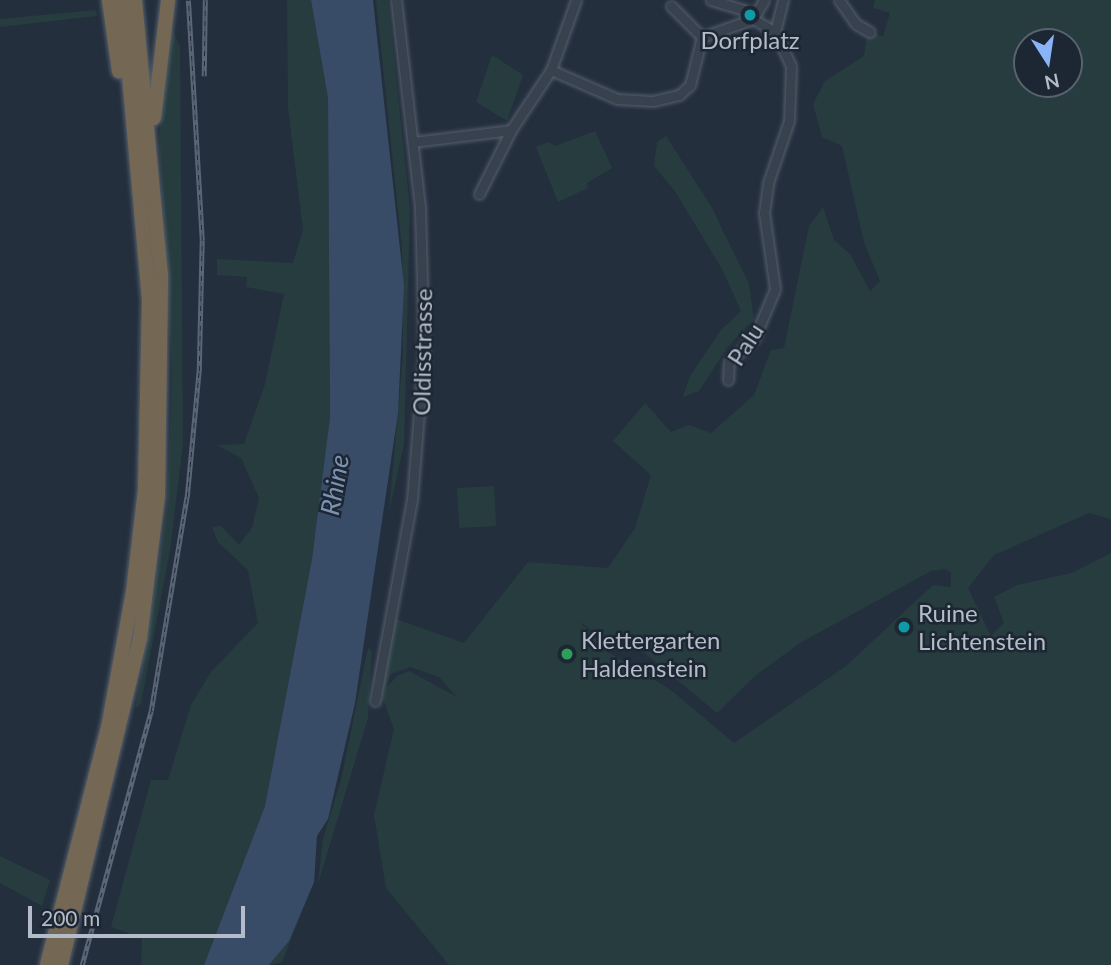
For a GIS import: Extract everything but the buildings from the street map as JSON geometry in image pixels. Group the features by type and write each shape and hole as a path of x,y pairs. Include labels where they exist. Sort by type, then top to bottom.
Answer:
{"highway":[{"path":"110,0 145,230"},
{"path":"47,965 108,728 137,565 149,388 145,230 122,0"},
{"path":"135,0 156,207"},
{"path":"61,965 120,732 152,555 163,393 156,207 155,86 167,0"}],"street":[{"name":"Oldisstrasse","path":"375,701 420,425 423,278 413,142 396,0"},
{"path":"479,194 511,130 551,70 576,0"},
{"path":"711,0 732,10 741,8 749,22 775,32 783,0"},
{"path":"702,37 749,22 764,0"},
{"path":"839,0 856,24 870,32"},
{"path":"671,6 702,37"},
{"name":"Palu","path":"728,380 729,362 754,340 774,293 764,227 768,183 789,121 792,85 791,66 775,32"},
{"path":"551,70 617,99 674,97 690,85 702,37"},
{"path":"413,142 511,130"}],"green space":[{"path":"287,0 311,0 328,98 330,417 312,559 265,806 204,965 141,965 142,938 111,927 151,780 168,780 191,705 211,672 258,623 248,570 218,542 212,527 221,526 239,545 252,528 259,498 241,458 217,445 244,444 265,384 284,294 246,287 247,277 217,275 217,259 293,263 303,230 288,108"},
{"path":"376,0 388,0 410,209 404,444 389,512 403,355 402,249"},
{"path":"875,0 1111,0 1111,519 1089,513 994,555 968,588 991,636 1004,623 994,597 1017,585 1072,573 1111,553 1111,965 449,965 386,888 374,815 394,729 382,696 393,618 464,643 528,562 608,568 635,528 651,475 613,441 645,403 671,432 689,425 711,433 754,395 771,350 784,348 809,226 823,207 834,240 850,254 870,291 880,281 864,242 842,146 822,137 813,104 825,81 864,56 867,33 883,36 890,13 873,8","holes":["945,569 951,573 951,587 933,585 846,666 734,743 671,690 608,652 579,621 602,638 636,646 717,713 756,675 800,643 931,571","410,667 439,677 457,697 409,671 397,676 385,689 391,674"]},
{"path":"96,10 97,16 0,27 0,19"},
{"path":"170,25 180,47 183,444 170,550 141,704 135,709 167,510 172,372 159,138"},
{"path":"492,55 523,75 507,121 476,102"},
{"path":"595,131 612,168 587,183 588,188 558,202 536,147 549,142 555,146"},
{"path":"666,136 711,206 749,284 754,319 727,348 699,391 683,397 690,376 721,330 741,311 722,269 675,191 654,166 657,142"},
{"path":"494,486 496,526 459,528 457,488"},
{"path":"368,648 372,651 368,718 318,884 323,839 341,780"},
{"path":"0,856 50,880 42,906 0,883"},
{"path":"314,882 282,962 269,965 289,941"}],"water":[{"name":"Rhine","path":"311,0 373,0 404,286 398,413 355,703 328,819 317,836 314,882 289,941 269,965 204,965 265,806 312,559 330,417 328,98"}],"railway":[{"path":"82,965 151,711 187,497 199,371 202,240 188,0"},
{"path":"204,76 205,0"}],"place":[{"name":"Dorfplatz","path":"750,15"},
{"name":"Ruine Lichtenstein","path":"904,627"},
{"name":"Klettergarten Haldenstein","path":"567,654"}]}
